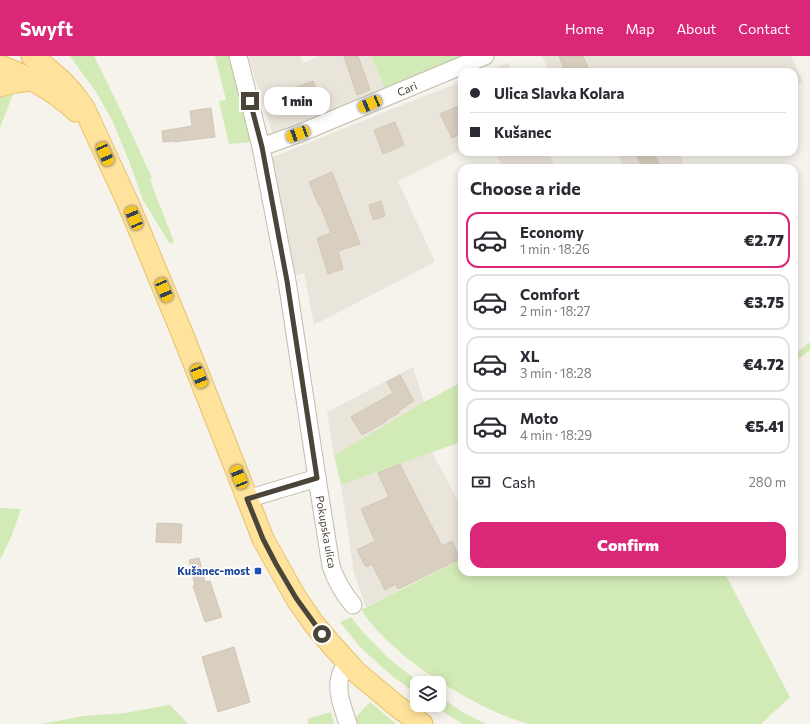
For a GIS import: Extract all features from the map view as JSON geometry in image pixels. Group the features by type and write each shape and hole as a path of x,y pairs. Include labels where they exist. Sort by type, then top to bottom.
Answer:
{"main road":[{"path":"32,56 62,81 73,93 84,108 92,124 128,204 176,319 263,539 296,598 318,629 348,664 380,693 422,724"},
{"path":"0,66 31,80 55,94 92,124"},
{"path":"0,86 31,80"}],"street":[{"name":"Pokupska ulica","path":"238,56 262,147 287,281 331,566 338,584 353,605"},
{"name":"Cari","path":"262,147 298,134 485,56"},
{"path":"247,499 317,478"},
{"path":"348,664 342,672 339,683 340,696 348,724"}],"shaded area":[{"path":"248,56 300,56 303,63 319,56 371,56 386,91 273,135"},
{"path":"542,56 791,56 797,68 547,68"},
{"path":"508,63 510,68 496,68"},
{"path":"798,71 803,82 798,84"},
{"path":"458,83 458,151 398,181 435,262 314,325 304,273 292,276 268,159"},
{"path":"497,156 550,156 554,164 502,164"},
{"path":"619,156 680,156 684,164 622,164"},
{"path":"413,367 424,402 334,455 327,412"},
{"path":"432,452 458,501 458,561 366,607 354,573 341,485"}],"green space":[{"path":"70,56 94,56 152,178 150,180 174,242 170,244 143,200 112,120 96,92"},
{"path":"215,56 233,56 253,142 229,144 219,101 226,100"},
{"path":"371,56 472,56 386,91"},
{"path":"13,94 0,128 0,97"},
{"path":"810,342 810,350 798,360 798,352"},
{"path":"458,384 458,442 341,485 334,455 424,402"},
{"path":"0,508 21,509 11,537 0,560"},
{"path":"458,561 458,576 726,576 790,697 761,724 528,724 488,709 466,697 446,685 446,676 432,676 422,670 395,648 371,623 361,610"},
{"path":"351,617 362,631 388,658 411,676 410,689 392,676 361,648 340,622"},
{"path":"446,701 462,712 486,724 463,724 443,712 446,712"},
{"path":"370,702 396,724 356,724 355,718"},
{"path":"170,705 188,724 42,724 83,716 125,713"},
{"path":"331,712 334,724 309,724 307,719"}],"building":[{"path":"344,56 358,56 370,90 357,95"},
{"path":"559,56 583,56 588,68 564,68"},
{"path":"313,81 323,108 304,115 294,88"},
{"path":"458,106 458,135 452,138 440,114"},
{"path":"211,108 215,137 163,142 162,131 192,126 190,111"},
{"path":"395,122 404,145 383,154 374,130"},
{"path":"637,156 655,156 659,164 641,164"},
{"path":"332,172 360,244 338,251 343,269 328,274 317,238 331,233 309,182"},
{"path":"381,201 385,216 373,220 369,205"},
{"path":"400,375 414,401 406,405 407,406 398,411 399,413 386,420 387,421 362,435 351,417 393,393 387,382"},
{"path":"400,464 442,546 452,541 458,554 458,560 398,589 396,584 385,590 372,564 366,567 357,550 375,541 361,509 389,497 378,473"},
{"path":"157,523 182,524 181,543 156,542"},
{"path":"199,558 205,582 210,581 222,617 205,622 193,586 195,586 189,560"},
{"path":"234,647 250,702 218,712 202,657"}],"place":[{"name":"Kušanec-most","path":"258,571"}],"route":[{"path":"250,101 262,147 287,281 317,478 247,499 263,539 276,564 296,598 322,634"}]}
